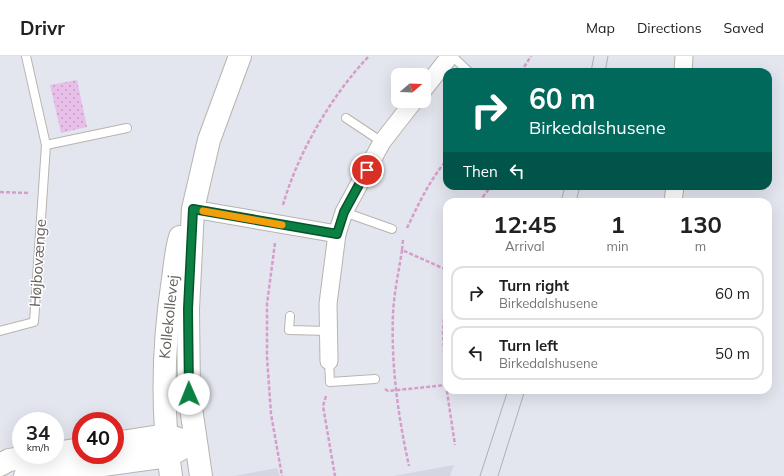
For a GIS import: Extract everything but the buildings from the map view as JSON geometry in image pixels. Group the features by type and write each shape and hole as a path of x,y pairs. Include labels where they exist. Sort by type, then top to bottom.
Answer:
{"street":[{"name":"Kollekollevej","path":"201,476 195,442 189,379 188,309 193,209 209,140 240,56"},
{"path":"431,80 451,56"},
{"path":"683,68 684,56"},
{"path":"329,361 328,304 337,234 344,212 382,142 409,108"},
{"name":"Kollekollevej","path":"168,456 163,389 168,309 179,238 193,209"},
{"path":"193,209 337,234"},
{"path":"25,476 168,456 195,442"},
{"path":"124,445 168,456"},
{"path":"0,465 12,460"}],"lane":[{"name":"Højbovænge","path":"0,331 34,322 46,145 26,56"},
{"path":"451,56 464,68"},
{"path":"346,118 382,142"},
{"path":"46,145 127,128"},
{"path":"344,212 392,229"},
{"path":"290,316 289,330 328,331"},
{"path":"329,361 330,382 375,379"}],"path":[{"path":"282,476 271,414 267,357 267,304 278,224 285,198 303,154 330,105 370,56"},
{"path":"524,68 532,56"},
{"path":"409,466 399,422 393,366 393,313 403,238 415,210 443,165"},
{"path":"0,192 43,194"},
{"path":"392,229 403,238"},
{"path":"402,250 443,268"},
{"path":"375,379 388,391 443,385"},
{"path":"330,382 323,406 335,476"},
{"path":"447,394 455,445"}],"shaded area":[{"path":"77,80 87,127 61,133 50,85"},
{"path":"454,465 450,476 393,476"},
{"path":"277,468 280,476 234,476"}],"tram line":[{"path":"592,68 594,56"},
{"path":"606,68 608,56"},
{"path":"562,198 564,190"},
{"path":"577,198 579,190"},
{"path":"480,476 507,394"},
{"path":"498,476 524,394"}],"slow traffic":[{"path":"203,211 282,225"}],"route":[{"path":"189,394 188,309 193,209 337,234 344,212 367,170"}]}
